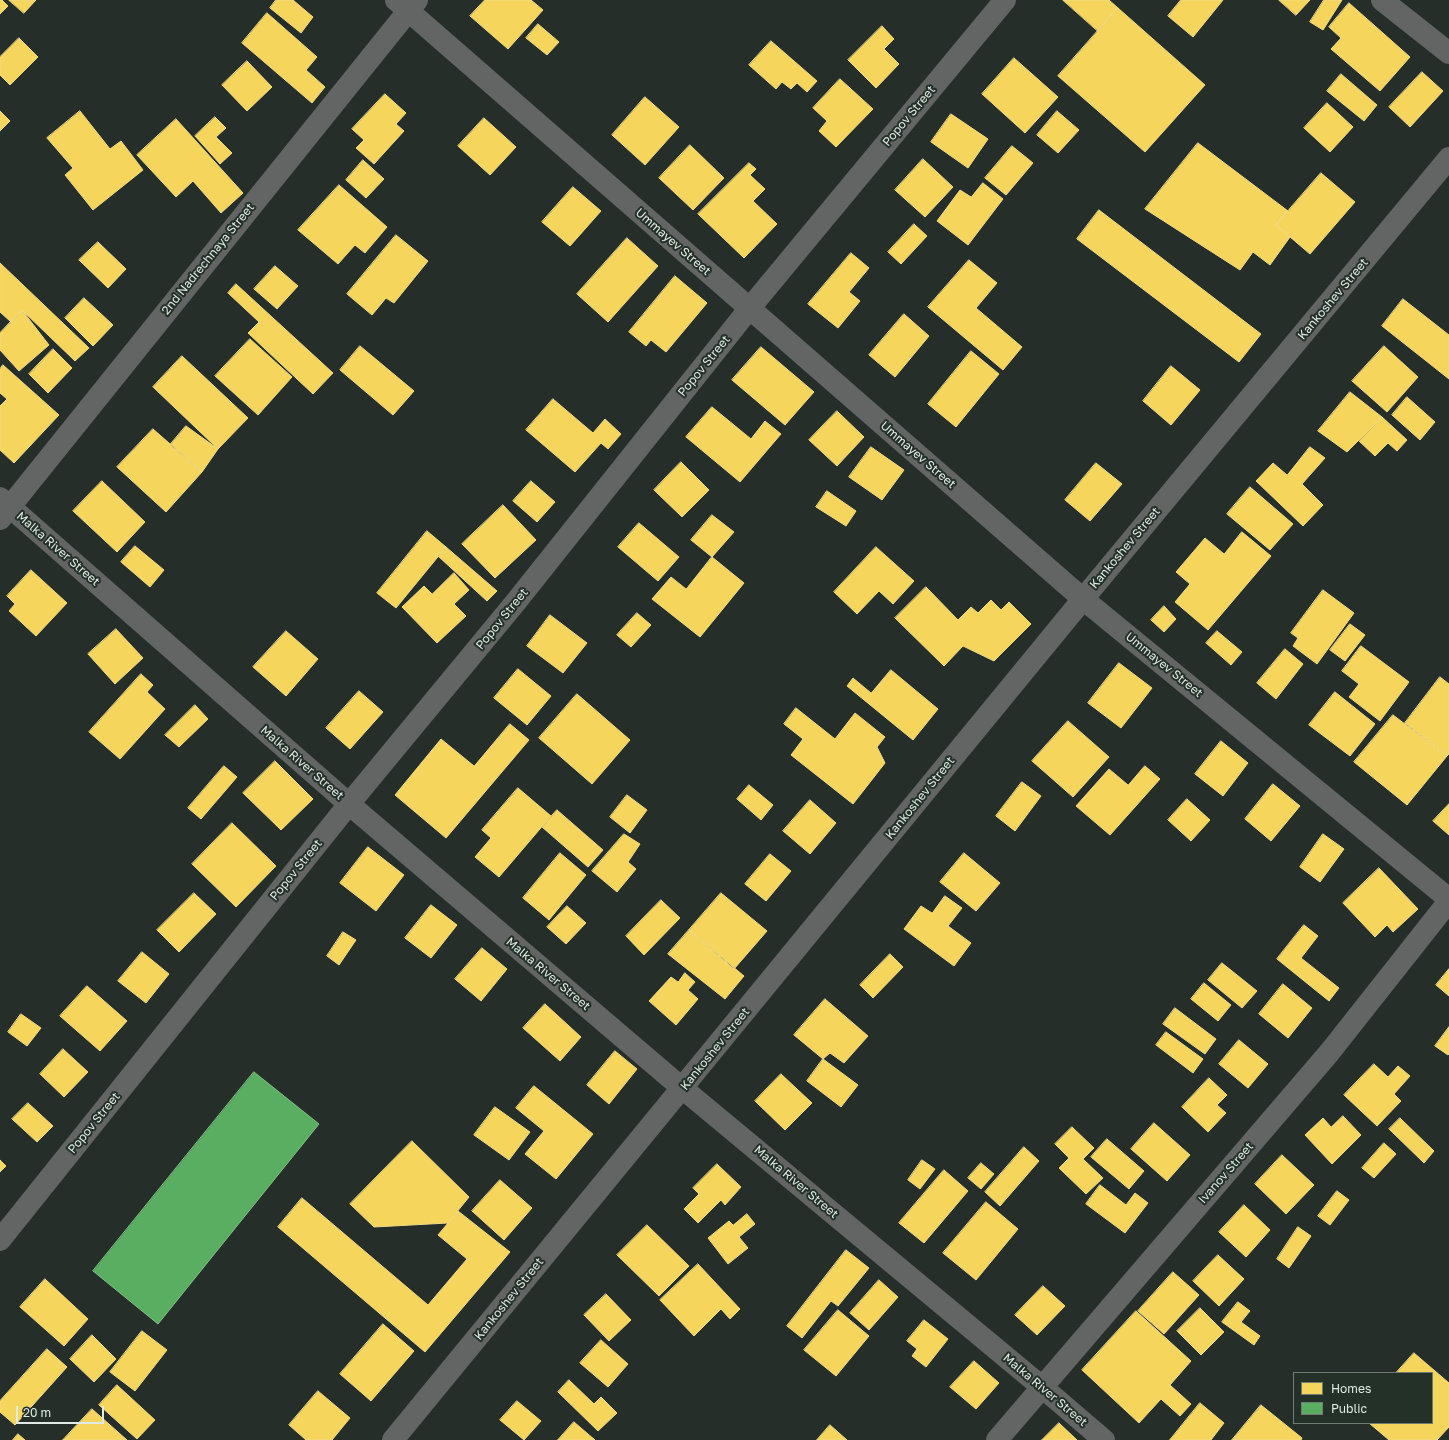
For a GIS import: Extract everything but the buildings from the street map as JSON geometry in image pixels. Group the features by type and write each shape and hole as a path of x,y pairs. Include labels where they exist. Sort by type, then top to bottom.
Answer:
{"street":[{"name":"Popov Street","path":"0,1240 348,804 515,603 749,309 1005,0"},
{"path":"1382,0 1449,53"},
{"name":"Ummayev Street","path":"407,4 749,309 1083,598 1449,900"},
{"name":"2nd Nadrechnaya Street","path":"3,508 407,4"},
{"name":"Kankoshev Street","path":"393,1440 1083,598 1449,158"},
{"name":"Malka River Street","path":"3,508 682,1088 1104,1440"},
{"name":"Ivanov Street","path":"997,1440 1330,1053 1449,900"}]}
